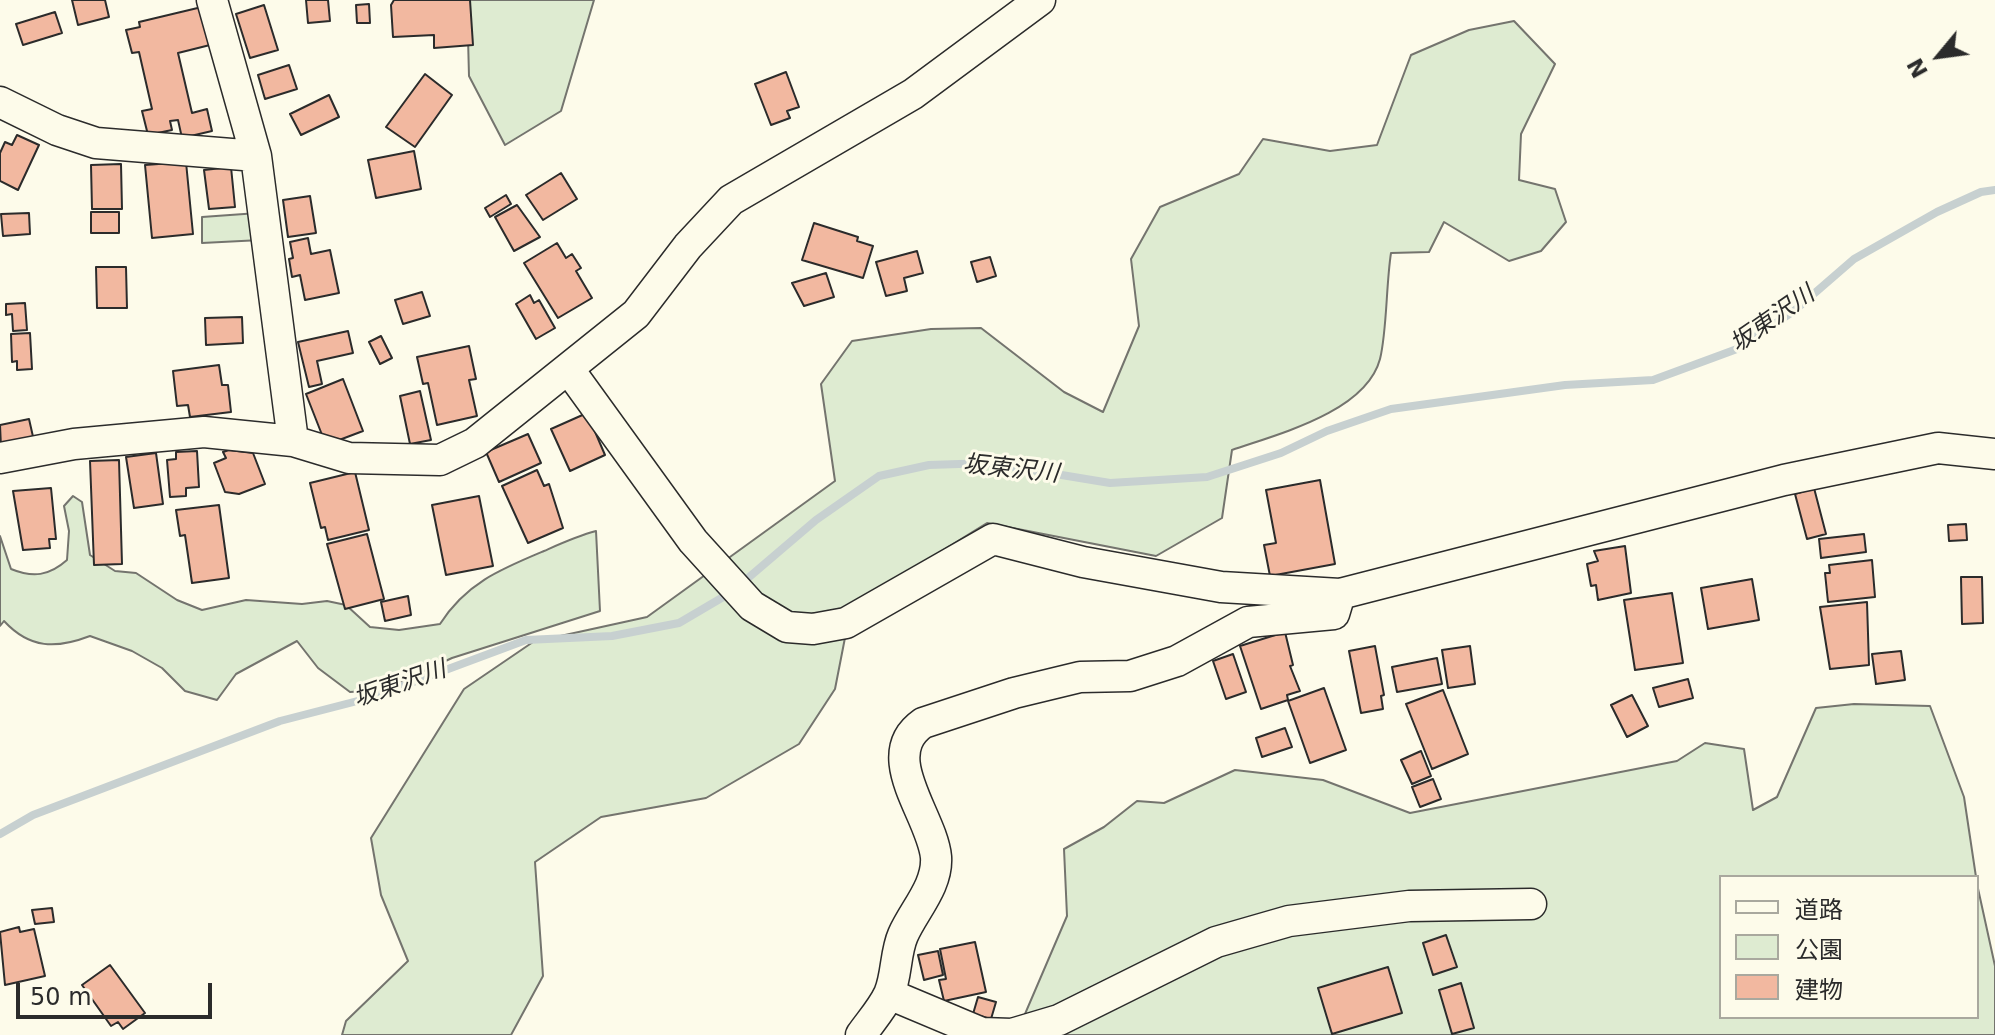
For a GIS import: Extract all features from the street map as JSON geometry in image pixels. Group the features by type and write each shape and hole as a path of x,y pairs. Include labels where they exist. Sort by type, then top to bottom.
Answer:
{"street":[{"path":"212,0 256,156 293,441"},
{"path":"0,458 74,444 204,432 293,441 349,458 440,460 475,443 570,371 636,314 688,246 731,200 913,94 1040,0"},
{"path":"0,102 57,130 96,143 256,156"},
{"path":"570,371 693,541 752,606 787,627 813,629 846,623 993,539 1083,562 1221,587 1340,594 1784,480 1938,448 1995,454"},
{"path":"861,1035 889,994 902,937 929,888 936,858 905,766 904,743 912,731 923,723 1014,693 1080,677 1142,673 1177,661 1248,622 1334,614 1340,594"},
{"path":"889,994 982,1033 1012,1034 1059,1020 1216,942 1289,921 1409,906 1531,904"}],"green space":[{"path":"467,0 594,0 561,111 505,145 469,76"},
{"path":"1514,21 1555,64 1521,134 1519,180 1555,189 1566,222 1541,251 1509,261 1444,222 1429,252 1391,253 1382,348 1372,377 1339,407 1318,418 1232,450 1222,518 1156,556 987,523 851,607 835,689 799,744 706,798 601,817 535,862 543,976 511,1035 342,1035 346,1021 408,961 381,895 371,838 464,689 533,642 647,617 835,481 821,384 852,341 931,329 981,328 1064,392 1103,412 1139,326 1131,259 1160,207 1239,174 1263,139 1330,151 1377,145 1411,55 1469,30"},
{"path":"258,213 261,240 202,243 202,217"},
{"path":"73,496 82,502 90,555 115,571 136,573 177,600 202,610 246,600 302,604 327,601 346,605 370,627 399,630 440,624 461,598 499,571 596,531 600,611 452,658 383,690 350,692 318,668 297,641 236,674 217,700 185,691 162,668 132,651 90,636 66,643 44,644 24,637 4,621 0,626 0,536 11,569 34,574 54,569 67,560 69,531 64,506"},
{"path":"1854,704 1930,706 1964,797 1976,875 1719,875 1719,1019 1979,1019 1979,893 1995,966 1995,1035 1016,1035 1067,916 1064,849 1104,827 1137,801 1164,803 1235,770 1323,780 1410,813 1677,761 1705,743 1744,749 1753,810 1777,797 1816,708"}],"building":[{"path":"72,0 105,0 109,17 78,25"},
{"path":"306,0 328,0 330,21 308,23"},
{"path":"394,0 470,0 473,45 434,48 434,35 393,37 391,5"},
{"path":"369,4 370,23 357,23 356,5"},
{"path":"264,5 278,50 250,58 236,14"},
{"path":"206,6 214,44 178,53 192,113 207,109 212,131 182,138 178,120 170,121 172,130 148,135 142,111 152,109 139,52 132,53 126,30 140,27 139,22"},
{"path":"55,12 62,33 23,45 16,24"},
{"path":"289,65 297,89 265,99 258,75"},
{"path":"786,72 799,107 787,111 790,118 771,125 755,84"},
{"path":"425,74 452,95 415,147 386,127"},
{"path":"329,95 339,117 301,135 290,114"},
{"path":"17,135 39,145 18,190 0,181 0,153 5,142 12,145"},
{"path":"414,151 421,189 376,198 368,160"},
{"path":"186,162 193,234 152,238 145,165"},
{"path":"121,164 122,209 92,209 91,165"},
{"path":"231,167 235,207 209,209 204,170"},
{"path":"561,173 577,199 543,220 526,195"},
{"path":"506,195 511,204 490,217 485,208"},
{"path":"310,196 316,233 288,237 283,200"},
{"path":"517,205 540,237 514,251 495,217"},
{"path":"91,212 119,212 119,233 91,233"},
{"path":"29,213 30,234 3,236 1,214"},
{"path":"814,223 858,237 857,241 873,246 863,278 802,260"},
{"path":"308,238 311,254 330,250 339,293 305,300 300,275 292,277 290,242"},
{"path":"557,243 566,258 572,254 581,268 576,271 592,298 558,318 524,263"},
{"path":"917,251 923,273 904,278 907,291 886,296 876,262"},
{"path":"990,257 996,276 977,282 971,262"},
{"path":"96,267 126,267 127,308 97,308"},
{"path":"826,273 834,297 804,306 792,283"},
{"path":"422,292 430,316 403,324 395,300"},
{"path":"530,295 534,303 539,300 555,328 536,339 516,304"},
{"path":"25,303 27,330 13,331 12,314 6,315 6,304"},
{"path":"242,317 243,343 206,345 205,318"},
{"path":"348,331 353,353 317,361 322,384 309,387 298,342"},
{"path":"30,333 32,369 17,370 17,361 12,362 11,334"},
{"path":"381,336 392,358 380,364 369,342"},
{"path":"469,346 476,379 469,380 477,416 437,425 428,383 423,384 417,357"},
{"path":"219,365 222,385 228,385 231,412 190,417 188,405 177,406 173,371"},
{"path":"343,379 363,431 326,445 306,394"},
{"path":"420,391 431,440 410,444 400,396"},
{"path":"587,413 605,455 570,471 551,429"},
{"path":"29,419 34,441 1,447 0,425"},
{"path":"528,434 541,463 499,482 486,452"},
{"path":"197,451 199,487 186,488 186,496 170,497 167,460 176,459 176,452"},
{"path":"223,452 253,453 265,484 239,494 225,492 214,463 226,458"},
{"path":"156,453 163,504 134,508 126,457"},
{"path":"119,460 122,564 94,565 90,461"},
{"path":"537,470 544,486 549,484 563,528 528,543 502,486"},
{"path":"355,472 369,530 328,540 325,527 321,528 310,483"},
{"path":"1320,480 1335,564 1270,576 1264,545 1276,543 1266,490"},
{"path":"51,488 56,539 49,539 50,548 23,550 13,491"},
{"path":"1814,488 1826,534 1807,539 1795,494"},
{"path":"479,496 493,566 446,575 432,505"},
{"path":"219,505 229,578 192,583 185,535 180,536 176,510"},
{"path":"1966,524 1967,540 1949,541 1948,525"},
{"path":"367,534 384,599 345,609 327,544"},
{"path":"1864,534 1866,552 1821,558 1819,539"},
{"path":"1625,546 1631,593 1598,600 1596,585 1591,586 1587,564 1598,561 1594,551"},
{"path":"1872,560 1875,597 1828,602 1825,573 1830,573 1829,565"},
{"path":"1961,577 1982,577 1983,623 1962,624"},
{"path":"1752,579 1759,620 1708,629 1701,588"},
{"path":"1672,593 1683,663 1635,670 1624,600"},
{"path":"408,596 411,615 385,621 381,602"},
{"path":"1867,602 1869,665 1830,669 1820,607"},
{"path":"1285,632 1293,665 1290,666 1300,691 1287,695 1288,700 1261,709 1240,646"},
{"path":"1375,646 1384,695 1381,696 1383,709 1361,713 1349,651"},
{"path":"1470,646 1475,684 1448,688 1442,650"},
{"path":"1901,651 1905,680 1876,684 1872,654"},
{"path":"1233,654 1246,692 1226,699 1213,661"},
{"path":"1437,658 1442,684 1397,692 1392,667"},
{"path":"1688,679 1693,698 1659,707 1653,688"},
{"path":"1324,688 1346,750 1310,763 1288,701"},
{"path":"1443,690 1468,754 1432,769 1406,704"},
{"path":"1632,695 1648,726 1627,737 1611,705"},
{"path":"1285,728 1292,747 1262,757 1256,738"},
{"path":"1421,751 1431,776 1412,784 1401,760"},
{"path":"1433,779 1441,799 1420,807 1412,787"},
{"path":"52,908 54,922 35,924 32,910"},
{"path":"19,927 20,932 34,929 45,976 5,985 0,932"},
{"path":"1446,935 1457,967 1433,975 1423,943"},
{"path":"975,942 986,992 944,1001 939,980 946,979 940,949"},
{"path":"938,951 943,975 924,980 918,955"},
{"path":"110,965 145,1013 123,1029 118,1022 111,1026 82,985"},
{"path":"1388,967 1402,1013 1332,1034 1318,988"},
{"path":"1461,983 1474,1028 1452,1034 1439,990"},
{"path":"978,997 996,1002 991,1019 973,1014"}],"waterway":[{"name":"坂東沢川","path":"741,584 816,520 879,476 929,465 989,463 1110,483 1207,477 1281,453 1327,431 1391,409 1565,385 1653,380 1737,349 1794,311 1854,259 1937,212 1981,192 1995,190"},
{"name":"坂東沢川","path":"0,834 33,815 280,721 373,697 526,640 612,636 679,623 730,593"}]}
